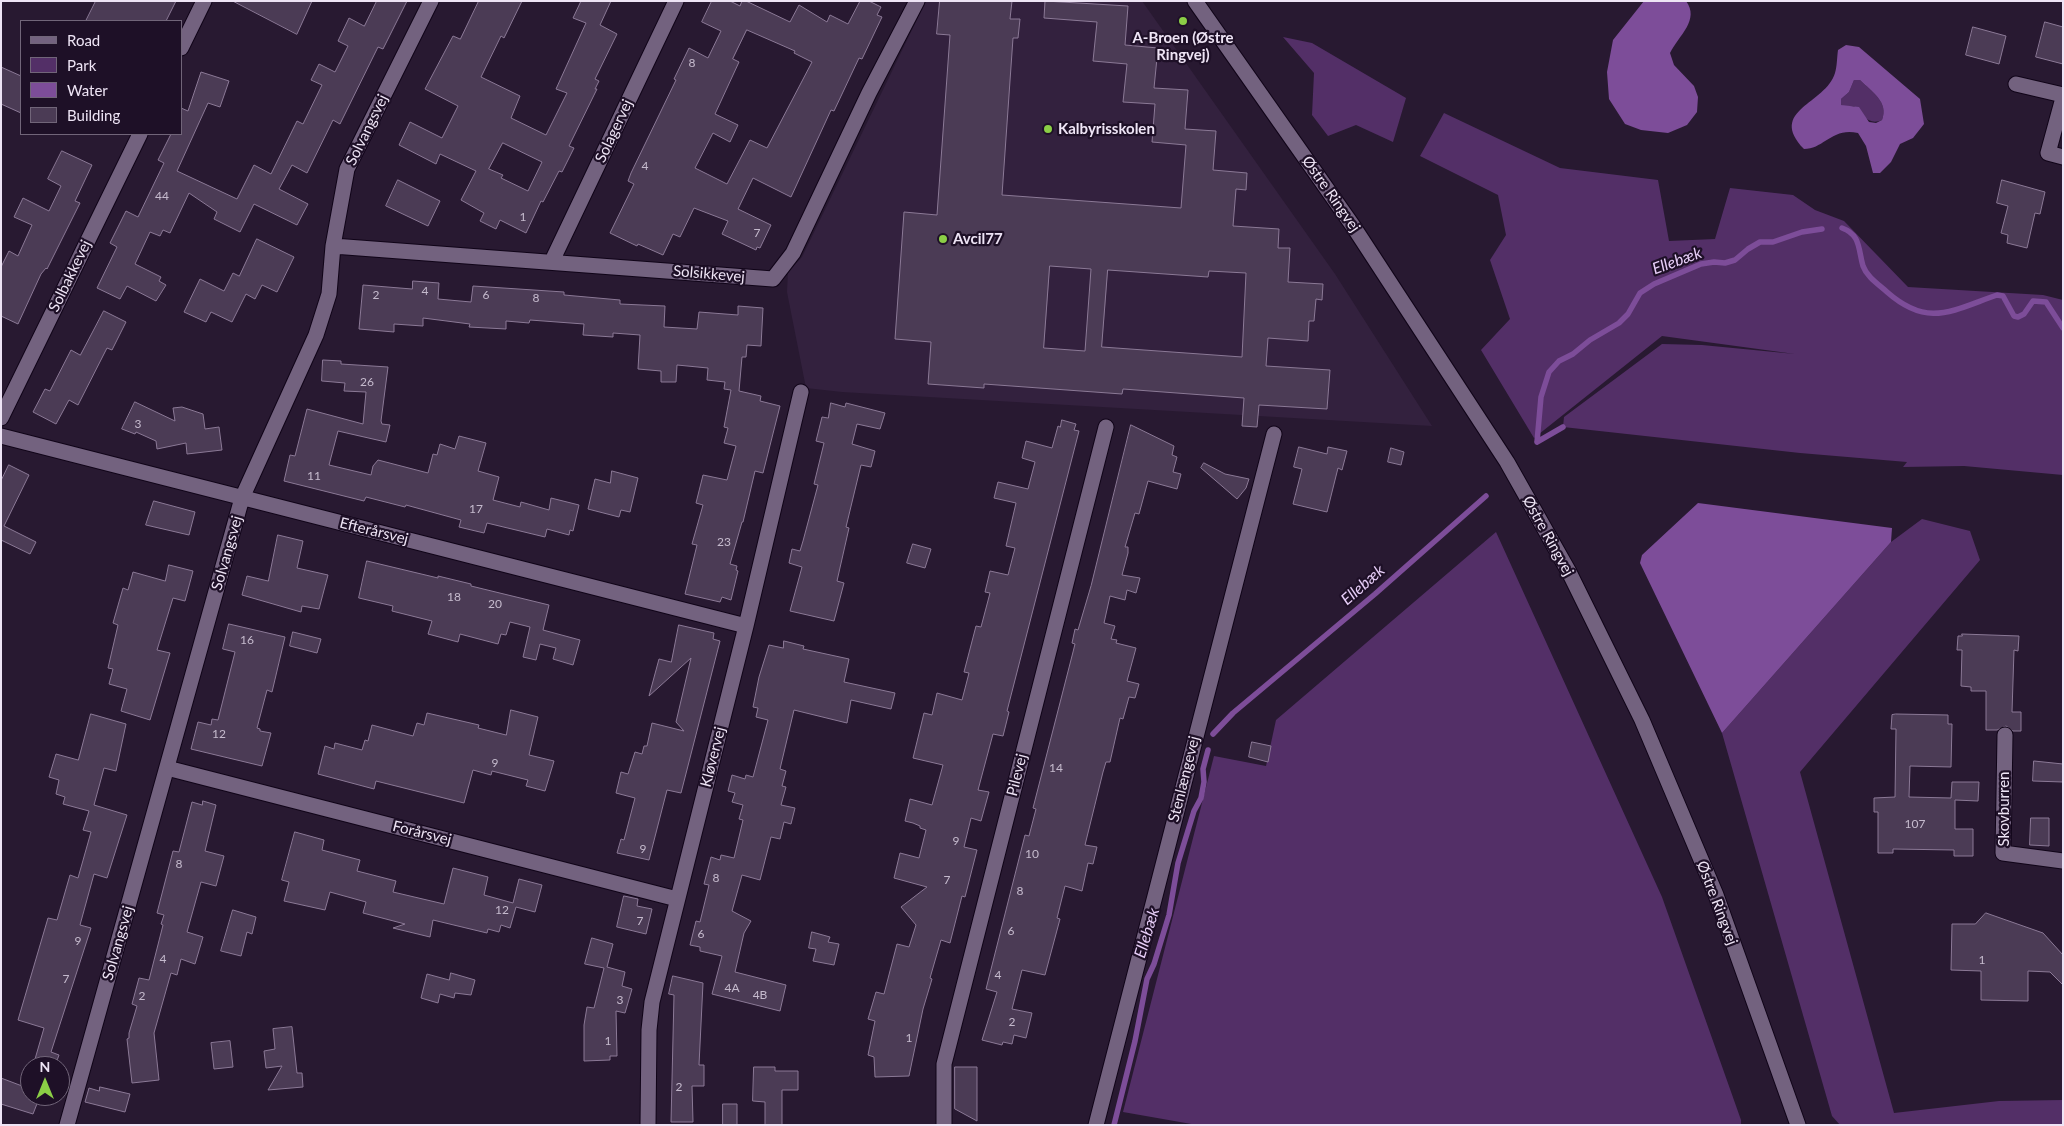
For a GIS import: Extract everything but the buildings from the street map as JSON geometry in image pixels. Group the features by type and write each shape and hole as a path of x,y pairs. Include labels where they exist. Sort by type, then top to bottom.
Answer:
{"street":[{"path":"182,46 204,1"},
{"name":"Solvangsvej","path":"67,1125 242,498 316,335 329,294 332,246 347,169 431,1"},
{"name":"Solagervej","path":"552,261 676,1"},
{"name":"Solsikkevej","path":"332,246 773,279 793,253 869,94 917,1"},
{"name":"Østre Ringvej","path":"1195,1 1353,226 1507,462 1569,572 1642,720 1716,895 1798,1125"},
{"path":"2016,84 2063,97 2048,153 2063,157"},
{"name":"Solbakkevej","path":"1,418 140,135"},
{"name":"Kløvervej","path":"648,1125 649,1030 652,1002 746,626 801,392"},
{"name":"Pilevej","path":"944,1125 944,1064 1106,427"},
{"name":"Stenlængevej","path":"1096,1125 1274,434"},
{"name":"Efterårsvej","path":"1,436 746,626"},
{"name":"Skovburren","path":"2005,735 2003,853 2063,861"},
{"name":"Forårsvej","path":"167,768 677,898"}],"shaded area":[{"name":"Kalbyrisskolen","path":"926,1 1142,1 1335,274 1432,426 842,392 806,388 787,292 788,272 802,257"}],"green space":[{"path":"1283,37 1312,43 1406,98 1393,142 1356,125 1328,136 1312,115 1314,73"},
{"path":"1854,80 1860,80 1878,98 1883,108 1882,120 1870,121 1854,106 1845,107 1841,105 1841,99 1849,92"},
{"path":"1444,113 1560,168 1658,180 1669,241 1715,239 1730,188 1793,195 1815,210 1844,221 1908,287 2043,295 2063,300 2063,475 1964,466 1903,467 1907,462 1800,453 1563,427 1564,417 1662,344 1702,345 1795,354 1662,336 1534,438 1481,350 1510,319 1490,260 1506,235 1498,195 1420,156"},
{"path":"1922,519 1970,531 1980,560 1800,772 1894,1113 1999,1101 2063,1100 2063,1125 1840,1125 1832,1116 1722,733 1891,542"},
{"path":"1496,532 1662,897 1741,1120 1741,1125 1197,1125 1123,1112 1214,756 1266,766 1276,720"}],"water":[{"path":"1644,1 1686,1 1690,8 1691,15 1687,27 1670,53 1674,65 1694,86 1698,97 1697,112 1687,125 1668,133 1641,130 1625,124 1609,99 1607,72 1613,40"},
{"path":"1846,45 1859,47 1920,99 1924,124 1913,138 1900,144 1891,162 1880,173 1873,173 1866,146 1858,133 1841,133 1817,146 1804,149 1794,136 1792,125 1795,116 1830,84 1836,71 1838,50","holes":["1854,80 1860,80 1874,93 1883,108 1882,120 1876,123 1869,122 1859,107 1841,105 1841,99 1849,92"]},
{"path":"1698,503 1892,528 1891,542 1722,733 1640,563 1642,555"}],"waterway":[{"name":"Ellebæk","path":"1842,228 1853,234 1856,239 1863,266 1870,277 1887,292 1915,310 1928,313 1953,311 1997,295 2003,296 2014,316 2018,317 2024,314 2033,301 2046,302 2063,328"},
{"name":"Ellebæk","path":"1537,442 1541,397 1549,372 1559,361 1573,354 1590,340 1619,323 1628,314 1640,293 1654,284 1701,264 1725,263 1735,260 1760,242 1773,242 1802,232 1822,229"},
{"path":"1537,442 1563,427"},
{"name":"Ellebæk","path":"1213,734 1233,713 1375,594 1486,496"},
{"name":"Ellebæk","path":"1114,1125 1135,1041 1147,979 1154,964 1169,915 1178,863 1194,811 1201,798 1204,782 1203,769 1208,750"}],"place":[{"name":"A-Broen (Østre Ringvej)","path":"1183,21"},
{"name":"Kalbyrisskolen","path":"1048,129"},
{"name":"Avcil77","path":"943,239"}]}
